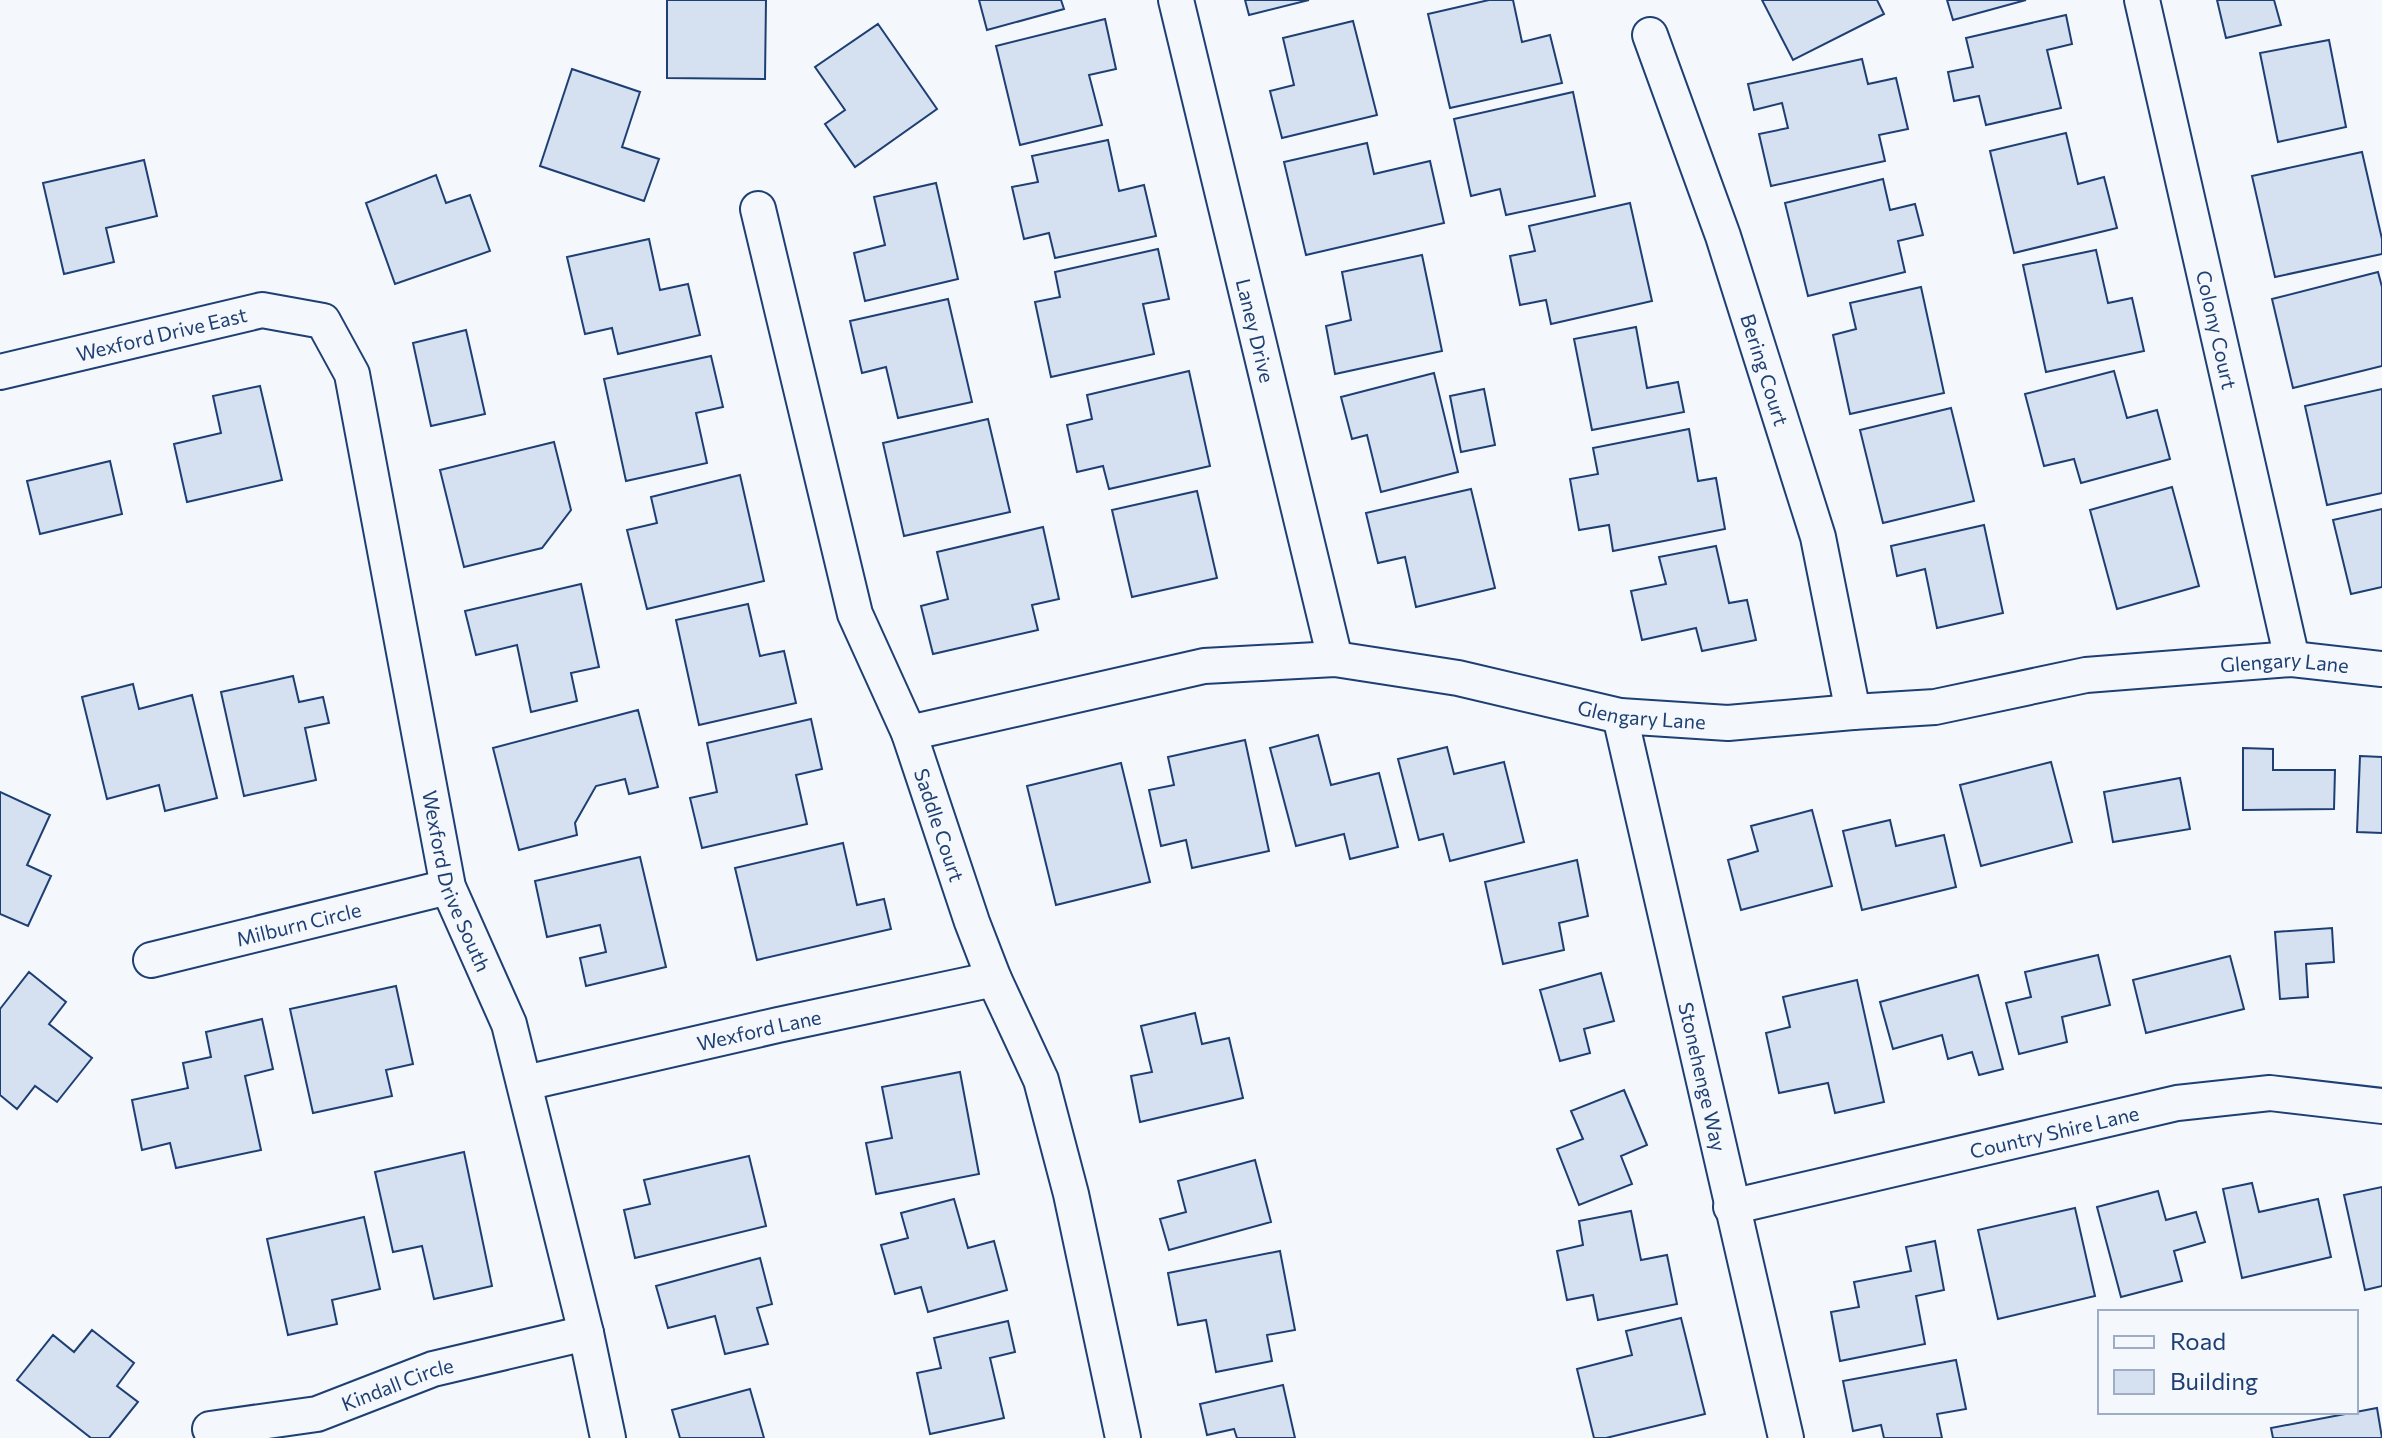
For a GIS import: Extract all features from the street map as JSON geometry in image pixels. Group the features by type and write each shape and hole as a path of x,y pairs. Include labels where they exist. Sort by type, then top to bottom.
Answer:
{"street":[{"name":"Laney Drive","path":"1176,0 1335,659"},
{"name":"Colony Court","path":"2142,0 2292,659"},
{"name":"Bering Court","path":"1650,35 1723,236 1818,537 1853,712"},
{"name":"Saddle Court","path":"758,209 855,614 909,733 994,979 1041,1080 1071,1194 1123,1438"},
{"name":"Wexford Drive East","path":"0,372 262,310 323,321"},
{"name":"Wexford Drive South","path":"323,321 352,374 448,887 509,1024 586,1333 608,1438"},
{"name":"Glengary Lane","path":"909,733 1204,666 1335,659 1458,678 1620,716 1728,723 1935,707 2086,675 2292,659 2382,669"},
{"name":"Stonehenge Way","path":"1620,716 1786,1438"},
{"name":"Milburn Circle","path":"151,960 448,887"},
{"name":"Wexford Lane","path":"525,1083 994,979"},
{"name":"Country Shire Lane","path":"1731,1207 2177,1103 2270,1093 2382,1106"},
{"name":"Kindall Circle","path":"210,1429 317,1414 433,1369 586,1333"}],"building":[{"path":"667,0 766,0 765,79 667,78"},
{"path":"979,0 1061,0 1064,9 987,30"},
{"path":"1245,0 1309,0 1249,15"},
{"path":"1489,0 1513,0 1522,42 1550,35 1562,83 1450,108 1428,14"},
{"path":"1762,0 1877,0 1884,14 1793,60"},
{"path":"1947,0 2026,0 1953,20"},
{"path":"2217,0 2274,0 2281,25 2226,38"},
{"path":"2066,15 2072,44 2047,50 2061,108 1986,125 1979,96 1954,101 1948,72 1973,67 1966,38"},
{"path":"1105,19 1116,69 1089,75 1102,125 1020,145 996,46"},
{"path":"1353,21 1377,115 1282,138 1270,91 1294,85 1283,38"},
{"path":"878,24 937,109 855,167 825,124 845,110 815,67"},
{"path":"2329,40 2346,127 2278,142 2260,53"},
{"path":"1862,59 1868,84 1896,78 1908,129 1879,135 1885,161 1771,186 1759,134 1788,128 1782,103 1754,110 1748,84"},
{"path":"572,69 640,92 622,147 659,159 644,201 540,166"},
{"path":"1573,92 1595,196 1506,215 1500,189 1471,196 1454,119"},
{"path":"2066,133 2078,184 2104,177 2117,228 2014,253 1990,151"},
{"path":"1108,140 1119,191 1144,185 1156,236 1055,258 1049,233 1024,239 1012,187 1038,182 1032,156"},
{"path":"1367,143 1374,174 1430,161 1444,223 1306,255 1284,162"},
{"path":"2362,152 2382,239 2382,254 2275,277 2252,176"},
{"path":"144,160 157,216 106,228 114,262 64,274 43,183"},
{"path":"436,175 446,203 470,195 490,251 395,284 366,203"},
{"path":"1883,179 1890,210 1915,204 1923,235 1898,241 1905,272 1808,296 1785,203"},
{"path":"936,183 958,279 865,301 854,253 885,245 874,197"},
{"path":"1630,203 1652,301 1551,324 1546,300 1520,305 1510,256 1535,251 1529,226"},
{"path":"649,239 660,290 688,284 700,335 618,354 612,328 585,334 567,257"},
{"path":"1158,249 1169,299 1143,304 1154,354 1051,377 1035,302 1060,297 1055,272"},
{"path":"2096,250 2108,303 2132,298 2144,351 2046,372 2023,265"},
{"path":"1422,255 1442,351 1335,374 1326,326 1351,320 1342,272"},
{"path":"2378,272 2382,287 2382,366 2293,388 2272,299"},
{"path":"1921,287 1944,393 1850,414 1833,335 1856,329 1850,303"},
{"path":"948,299 972,402 898,418 886,367 862,373 850,321"},
{"path":"1636,327 1647,388 1678,382 1684,412 1592,430 1574,339"},
{"path":"466,330 485,414 431,426 413,343"},
{"path":"711,356 723,407 696,413 707,463 626,481 604,379"},
{"path":"1189,371 1210,466 1109,489 1103,466 1077,472 1067,425 1092,419 1087,395"},
{"path":"2114,371 2127,418 2157,410 2170,459 2081,483 2074,459 2044,466 2025,394"},
{"path":"1434,373 1458,472 1381,492 1367,435 1352,439 1341,397"},
{"path":"260,386 282,480 187,502 174,444 221,433 213,396"},
{"path":"1484,389 1495,445 1461,452 1450,396"},
{"path":"2382,389 2382,493 2327,505 2305,406"},
{"path":"1951,408 1974,501 1883,523 1860,430"},
{"path":"988,419 1010,512 904,536 883,443"},
{"path":"1689,429 1698,481 1716,478 1725,529 1613,551 1609,525 1579,530 1570,479 1598,474 1593,448"},
{"path":"554,442 571,510 542,548 464,567 440,470"},
{"path":"110,461 122,514 40,534 27,481"},
{"path":"740,475 764,581 647,609 627,530 657,523 651,497"},
{"path":"2172,487 2199,586 2117,609 2090,510"},
{"path":"1471,489 1495,588 1416,607 1405,557 1378,563 1366,513"},
{"path":"1197,491 1217,578 1132,597 1112,510"},
{"path":"2382,509 2382,587 2351,594 2333,520"},
{"path":"1984,525 2003,613 1937,628 1925,569 1897,576 1891,546"},
{"path":"1043,527 1059,599 1032,605 1038,630 933,654 921,606 948,599 937,552"},
{"path":"1716,546 1729,603 1747,600 1756,640 1702,651 1696,628 1642,640 1631,591 1666,584 1659,557"},
{"path":"581,584 599,667 571,673 577,701 531,712 517,645 476,655 465,611"},
{"path":"748,604 760,656 784,651 796,703 699,725 676,620"},
{"path":"293,676 299,702 323,697 329,723 305,728 316,780 244,796 221,692"},
{"path":"133,684 139,709 192,695 217,798 165,811 159,785 107,799 82,697"},
{"path":"638,710 658,787 629,794 625,779 596,786 575,823 577,835 519,850 493,748"},
{"path":"811,719 822,769 796,775 807,824 702,848 690,798 717,792 707,743"},
{"path":"1318,735 1331,785 1379,773 1398,847 1350,859 1344,834 1296,846 1270,748"},
{"path":"1245,740 1269,851 1192,868 1186,840 1161,846 1149,790 1174,785 1168,757"},
{"path":"1447,747 1454,774 1504,762 1524,842 1450,861 1443,834 1419,840 1398,759"},
{"path":"2243,748 2273,749 2273,770 2335,770 2334,809 2243,810"},
{"path":"2360,756 2382,757 2382,833 2357,832"},
{"path":"2051,762 2072,842 1981,866 1960,785"},
{"path":"1121,763 1150,882 1056,905 1027,786"},
{"path":"2180,778 2190,829 2113,842 2104,792"},
{"path":"0,792 50,815 27,865 51,876 28,926 0,914"},
{"path":"1812,810 1832,886 1741,910 1728,860 1758,851 1751,826"},
{"path":"1890,820 1896,846 1944,835 1956,887 1862,910 1843,831"},
{"path":"843,843 857,905 884,899 891,929 757,960 735,868"},
{"path":"640,857 666,967 586,986 580,958 606,952 600,925 547,937 535,881"},
{"path":"1577,860 1588,916 1559,923 1564,950 1503,964 1485,882"},
{"path":"2332,928 2334,962 2306,964 2308,997 2280,999 2275,932"},
{"path":"2098,955 2110,1005 2062,1017 2067,1042 2019,1054 2006,1003 2031,997 2025,972"},
{"path":"2230,956 2244,1009 2146,1033 2133,980"},
{"path":"29,972 66,1002 49,1024 92,1058 57,1102 35,1086 17,1109 0,1095 0,1009"},
{"path":"1601,973 1614,1021 1584,1029 1590,1053 1560,1061 1540,990"},
{"path":"1978,975 2003,1069 1979,1075 1972,1052 1948,1059 1942,1035 1893,1049 1880,1002"},
{"path":"1857,980 1884,1102 1835,1113 1828,1083 1779,1093 1766,1033 1790,1027 1783,997"},
{"path":"396,986 413,1064 386,1070 392,1096 313,1113 290,1009"},
{"path":"1195,1013 1202,1044 1229,1038 1243,1098 1140,1122 1131,1076 1152,1072 1141,1026"},
{"path":"262,1019 273,1069 245,1076 261,1150 176,1168 170,1143 142,1150 132,1100 188,1088 183,1063 211,1057 206,1032"},
{"path":"960,1072 979,1174 876,1194 866,1143 892,1138 882,1087"},
{"path":"1624,1090 1647,1145 1621,1156 1632,1184 1579,1205 1557,1149 1583,1139 1571,1111"},
{"path":"464,1152 492,1286 434,1299 422,1246 393,1252 375,1172"},
{"path":"749,1156 766,1226 635,1258 624,1210 650,1204 644,1180"},
{"path":"1255,1160 1271,1222 1169,1250 1160,1219 1186,1212 1178,1181"},
{"path":"2252,1183 2259,1212 2318,1199 2331,1257 2242,1278 2223,1189"},
{"path":"2382,1187 2382,1286 2365,1290 2344,1195"},
{"path":"2158,1191 2166,1220 2196,1212 2205,1242 2174,1251 2182,1281 2121,1297 2097,1207"},
{"path":"954,1199 968,1248 994,1241 1007,1290 928,1312 921,1287 895,1294 881,1245 908,1238 901,1213"},
{"path":"2075,1208 2095,1296 1998,1319 1978,1230"},
{"path":"1631,1211 1641,1260 1667,1255 1677,1304 1598,1320 1593,1295 1567,1300 1557,1251 1583,1245 1579,1221"},
{"path":"364,1217 380,1289 332,1300 337,1324 288,1335 267,1239"},
{"path":"1935,1241 1944,1290 1916,1296 1925,1344 1840,1361 1831,1312 1859,1307 1854,1282 1911,1271 1906,1247"},
{"path":"1280,1251 1295,1330 1267,1335 1272,1361 1216,1372 1206,1320 1178,1325 1168,1273"},
{"path":"760,1258 772,1304 757,1308 768,1344 725,1354 715,1316 668,1328 656,1286"},
{"path":"1681,1318 1705,1414 1606,1438 1594,1438 1577,1369 1632,1355 1626,1331"},
{"path":"1008,1321 1015,1352 990,1358 1004,1418 930,1434 917,1373 941,1368 934,1338"},
{"path":"92,1330 134,1363 117,1386 138,1402 109,1438 91,1438 17,1380 53,1335 74,1352"},
{"path":"1956,1360 1966,1409 1937,1414 1942,1438 1884,1438 1881,1425 1853,1431 1843,1381"},
{"path":"1283,1385 1295,1438 1237,1438 1234,1429 1207,1435 1200,1404"},
{"path":"750,1389 764,1438 680,1438 672,1410"},
{"path":"2377,1408 2382,1438 2273,1438 2271,1428"}]}
